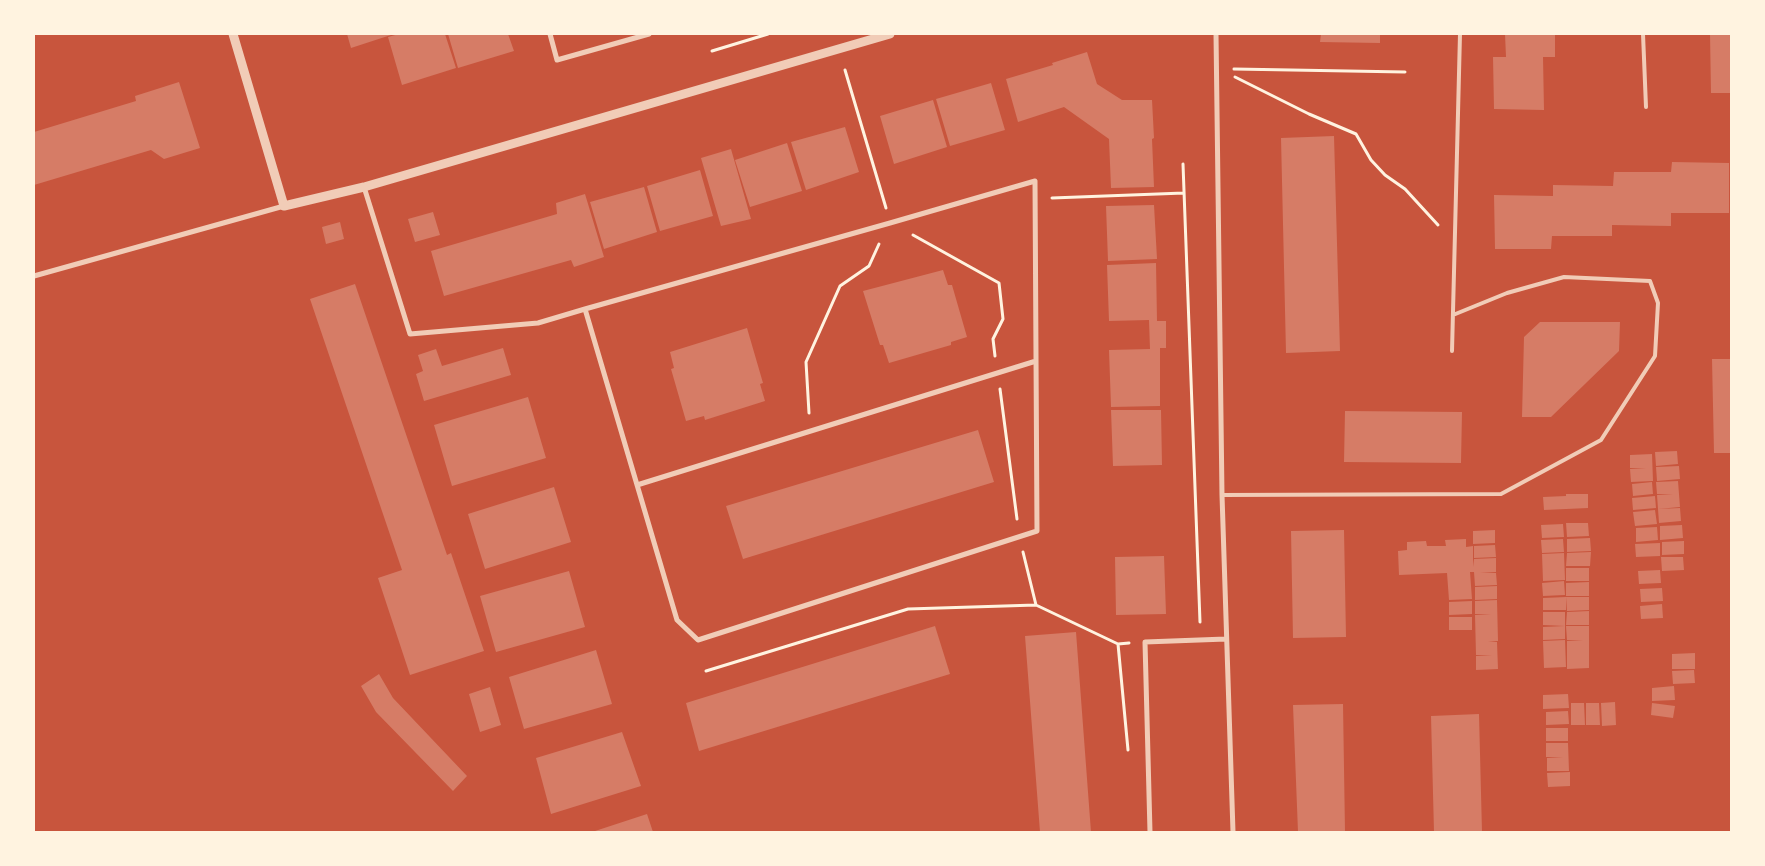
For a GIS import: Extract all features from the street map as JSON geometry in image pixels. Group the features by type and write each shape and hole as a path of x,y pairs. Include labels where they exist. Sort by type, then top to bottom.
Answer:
{"street":[{"path":"233,34 284,206"},
{"path":"550,34 557,60 649,34"},
{"path":"34,276 284,206 364,187 890,34"},
{"path":"1216,34 1222,495 1233,832"},
{"path":"364,187 410,334 538,322 1034,181 1037,531 698,640 677,620 585,309"},
{"path":"637,486 1036,361"},
{"path":"1150,832 1145,642 1226,639"}],"lane":[{"path":"1452,351 1460,34"},
{"path":"1644,34 1646,107"},
{"path":"1222,495 1501,494 1601,440 1655,356 1658,303 1650,281 1564,277 1507,293 1453,315"}],"path":[{"path":"712,51 768,34"},
{"path":"1234,70 1405,72"},
{"path":"1234,76 1310,114 1356,134 1371,160 1385,175 1405,189 1438,225"},
{"path":"1183,164 1200,640"},
{"path":"1034,199 1184,193"},
{"path":"810,431 806,362 840,286 868,266 890,223"},
{"path":"706,670 908,608 1036,605"},
{"path":"1118,644 1128,753"}],"building":[{"path":"347,34 394,34 351,48"},
{"path":"399,34 445,34 456,68 402,85 388,37"},
{"path":"448,34 508,34 514,51 458,68"},
{"path":"1321,34 1380,34 1380,43 1320,42"},
{"path":"1505,34 1555,34 1555,57 1543,57 1544,110 1494,109 1493,57 1506,57"},
{"path":"1710,34 1731,34 1731,93 1711,93"},
{"path":"1087,52 1097,84 1122,100 1152,100 1154,187 1111,188 1109,139 1064,107 1018,122 1006,79 1053,65 1052,63"},
{"path":"179,82 200,148 164,159 151,150 34,185 34,132 136,101 135,96"},
{"path":"991,83 1005,130 950,146 936,99"},
{"path":"933,100 947,147 894,164 880,116"},
{"path":"845,127 859,172 806,190 791,142"},
{"path":"1334,136 1340,351 1286,353 1281,138"},
{"path":"787,143 802,191 750,207 735,160"},
{"path":"731,149 751,219 721,226 701,158"},
{"path":"1672,162 1729,163 1729,213 1671,213 1671,226 1612,225 1612,236 1552,236 1551,249 1495,249 1494,195 1553,196 1553,185 1613,186 1614,172 1671,172"},
{"path":"700,170 713,216 660,231 647,186"},
{"path":"644,187 657,232 604,249 590,202"},
{"path":"585,194 604,257 574,267 571,260 444,296 431,251 557,214 556,203"},
{"path":"1154,205 1157,259 1108,261 1106,206"},
{"path":"433,212 440,235 415,242 408,219"},
{"path":"340,222 344,239 326,244 322,227"},
{"path":"1156,263 1157,321 1166,321 1166,348 1160,348 1160,406 1111,407 1109,350 1150,349 1149,320 1109,321 1107,265"},
{"path":"943,270 948,285 952,285 967,337 951,342 951,345 889,363 883,345 880,345 863,291"},
{"path":"355,284 447,555 451,553 484,651 410,675 378,578 402,570 310,299"},
{"path":"1540,322 1620,322 1619,351 1551,417 1522,417 1524,337"},
{"path":"747,328 763,383 760,384 765,401 705,420 704,416 686,421 671,369 674,368 670,352"},
{"path":"503,348 511,375 424,401 416,374 423,371 418,355 436,349 442,366"},
{"path":"1712,359 1731,359 1731,453 1714,453"},
{"path":"528,397 546,458 452,486 434,425"},
{"path":"1111,410 1161,410 1162,465 1113,466"},
{"path":"1345,411 1462,412 1461,463 1344,462"},
{"path":"978,430 994,482 743,559 726,506"},
{"path":"1677,451 1678,464 1656,466 1655,452"},
{"path":"1652,454 1653,481 1631,482 1630,469 1646,468 1630,468 1630,455"},
{"path":"1679,466 1680,479 1657,481 1656,467"},
{"path":"1678,481 1680,507 1658,509 1657,495 1673,494 1657,494 1656,482"},
{"path":"1652,482 1653,494 1633,496 1632,484"},
{"path":"554,487 571,542 485,569 468,514"},
{"path":"1566,494 1588,494 1588,508 1544,510 1543,497 1566,496"},
{"path":"1655,496 1656,508 1633,510 1632,498"},
{"path":"1680,508 1681,521 1659,523 1658,509"},
{"path":"1655,510 1657,524 1635,526 1633,512"},
{"path":"1566,523 1588,523 1589,536 1567,537"},
{"path":"1563,524 1564,537 1542,538 1541,525"},
{"path":"1682,525 1683,538 1660,540 1660,526"},
{"path":"1657,527 1658,540 1636,542 1636,528"},
{"path":"1344,530 1346,637 1293,638 1291,531"},
{"path":"1495,530 1495,543 1473,544 1473,531"},
{"path":"1590,538 1591,551 1567,552 1567,539"},
{"path":"1466,539 1466,547 1473,546 1473,567 1474,559 1496,558 1496,572 1480,573 1496,573 1497,585 1475,586 1474,572 1470,572 1472,599 1449,600 1447,573 1399,575 1398,551 1407,550 1407,542 1426,541 1427,546 1446,546 1445,540"},
{"path":"1563,539 1564,552 1542,553 1541,540"},
{"path":"1684,541 1684,554 1662,555 1662,542"},
{"path":"1660,543 1660,556 1636,557 1635,544"},
{"path":"1495,545 1496,557 1474,558 1474,546"},
{"path":"1591,552 1590,566 1566,566 1567,553"},
{"path":"1564,553 1565,580 1543,581 1542,554"},
{"path":"1164,556 1166,614 1116,615 1115,557"},
{"path":"1661,557 1683,557 1684,570 1662,571"},
{"path":"1566,568 1589,568 1589,581 1566,581"},
{"path":"1660,570 1661,583 1639,584 1638,571"},
{"path":"569,571 585,627 496,652 480,596"},
{"path":"1564,581 1565,595 1543,596 1542,583"},
{"path":"1589,582 1589,596 1566,596 1566,583"},
{"path":"1497,586 1497,599 1475,600 1475,587"},
{"path":"1662,588 1663,601 1641,602 1640,589"},
{"path":"1566,597 1566,610 1543,610 1543,598"},
{"path":"1566,597 1589,597 1589,610 1567,611"},
{"path":"1497,600 1498,641 1488,641 1497,642 1498,669 1476,670 1476,656 1492,656 1476,655 1475,615 1491,614 1475,614 1475,601"},
{"path":"1472,601 1472,614 1449,615 1449,602"},
{"path":"1662,604 1663,618 1641,619 1640,606"},
{"path":"1589,611 1589,625 1566,625 1567,612"},
{"path":"1543,612 1565,612 1565,626 1543,625"},
{"path":"1449,617 1472,617 1472,630 1449,630"},
{"path":"935,626 950,674 699,751 686,703"},
{"path":"1565,626 1565,639 1543,640 1543,627"},
{"path":"1566,626 1589,626 1589,668 1567,669 1567,641 1583,640 1567,640"},
{"path":"1076,632 1091,832 1040,832 1025,636"},
{"path":"1565,640 1566,667 1544,668 1543,641"},
{"path":"596,650 612,704 524,729 509,677"},
{"path":"1695,653 1695,669 1672,669 1672,654"},
{"path":"1694,670 1695,683 1673,684 1672,671"},
{"path":"379,674 393,698 467,776 453,791 376,712 361,686"},
{"path":"1674,686 1675,700 1652,701 1652,688"},
{"path":"490,687 501,725 480,732 469,694"},
{"path":"1568,694 1569,708 1543,709 1543,695"},
{"path":"1615,702 1616,725 1602,726 1601,703"},
{"path":"1571,703 1584,703 1585,725 1571,725"},
{"path":"1586,703 1599,703 1600,725 1586,725"},
{"path":"1652,703 1675,706 1673,718 1651,715"},
{"path":"1343,704 1345,832 1298,832 1293,705"},
{"path":"1568,711 1569,724 1546,725 1546,712"},
{"path":"1479,714 1482,832 1434,832 1431,716"},
{"path":"1546,728 1568,728 1568,741 1546,741"},
{"path":"622,732 641,786 551,814 536,758"},
{"path":"1546,743 1568,743 1569,771 1547,771 1547,758 1563,757 1546,757"},
{"path":"1570,772 1570,786 1548,787 1547,773"},
{"path":"647,814 653,832 592,832"}]}
